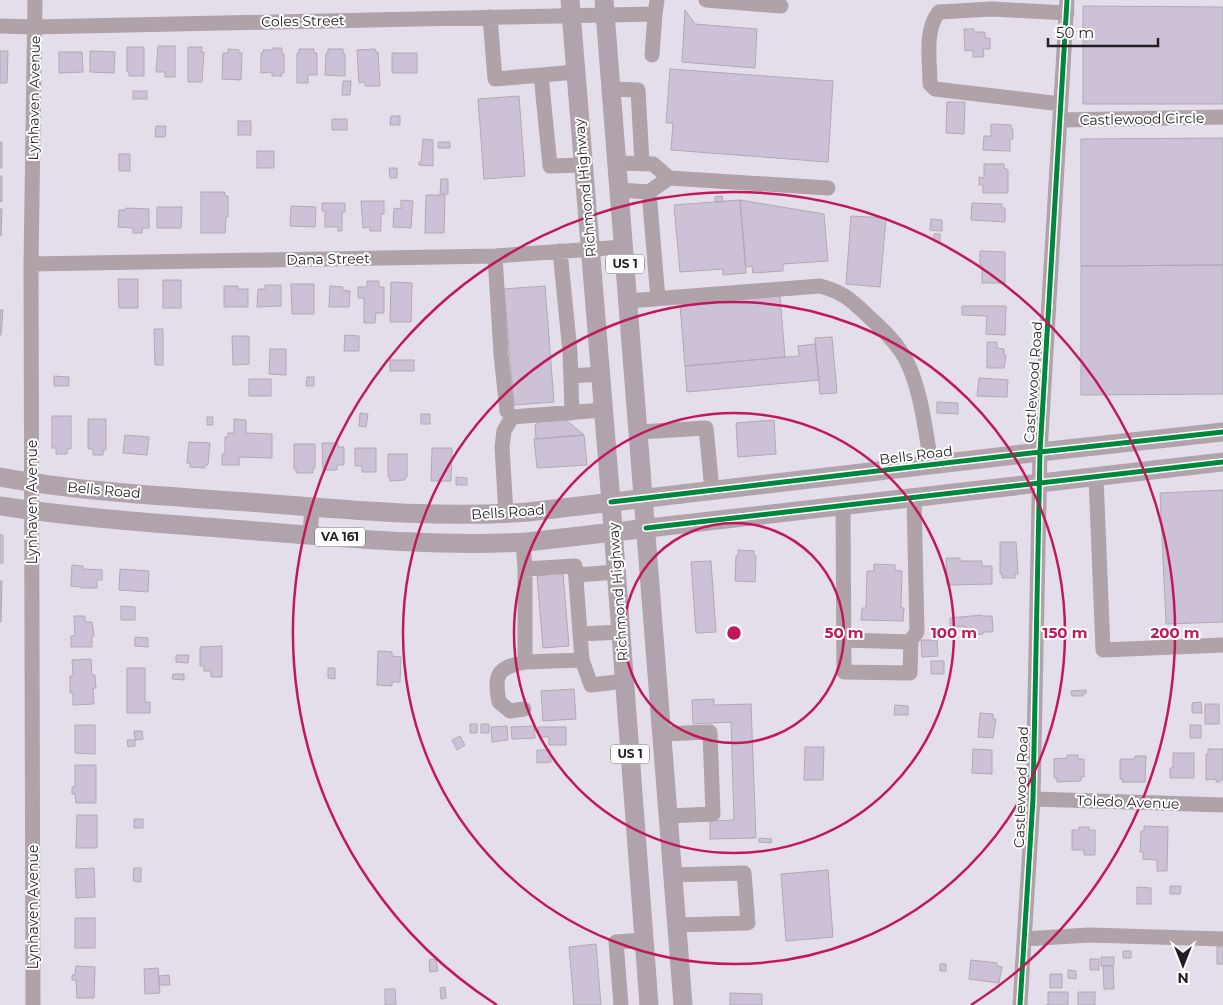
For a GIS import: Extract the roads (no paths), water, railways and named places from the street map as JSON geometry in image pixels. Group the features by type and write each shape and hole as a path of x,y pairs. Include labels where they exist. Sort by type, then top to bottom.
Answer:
{"main road":[{"name":"Richmond Highway","path":"571,7 649,1005"},
{"name":"US 1","path":"605,7 683,1005"},
{"name":"Bells Road","path":"0,476 33,482 103,490 312,507 427,515 506,514 1223,432"},
{"name":"Bells Road","path":"0,506 116,520 310,535 455,544 523,542 1223,462"}],"street":[{"name":"Lynhaven Avenue","path":"33,1005 31,264 35,0"},
{"path":"706,0 780,6"},
{"name":"Coles Street","path":"0,26 35,27 490,17 571,7 656,7"},
{"path":"652,55 656,7"},
{"path":"1061,104 934,88 930,84 930,34 933,19 939,12 1067,7"},
{"name":"Castlewood Road","path":"1020,1005 1033,799 1040,452 1067,7"},
{"path":"490,17 495,79 576,72"},
{"path":"541,75 550,166 583,165"},
{"path":"611,89 638,90 642,163"},
{"name":"Castlewood Circle","path":"1060,120 1223,118"},
{"path":"616,163 653,164 669,178 828,188"},
{"path":"619,190 649,192 669,178"},
{"path":"649,192 658,299"},
{"name":"Dana Street","path":"31,264 495,256 624,247"},
{"path":"560,251 570,352 572,413"},
{"path":"495,256 507,411 512,416 603,410"},
{"path":"628,301 820,286 837,290 852,300 889,335 903,354 915,383 924,415 932,464"},
{"path":"571,376 600,374"},
{"path":"506,514 502,447 504,432 512,416"},
{"path":"639,432 706,428 712,490"},
{"path":"1096,476 1103,650 1223,644"},
{"path":"843,505 844,672 910,673 911,642 917,632 914,496"},
{"path":"310,535 312,507"},
{"path":"523,542 525,570 525,662"},
{"path":"525,570 575,566 582,660 591,685 625,682"},
{"path":"576,575 616,572"},
{"path":"580,634 621,632"},
{"path":"844,640 911,642"},
{"path":"524,709 510,711 499,702 497,692 498,676 506,666 525,662 582,660"},
{"path":"662,734 710,732 713,814 668,816"},
{"name":"Toledo Avenue","path":"1033,799 1223,806"},
{"path":"673,874 744,873 748,924 677,925"},
{"path":"1024,939 1089,935 1223,939"},
{"path":"621,1005 616,942 644,940"}]}
